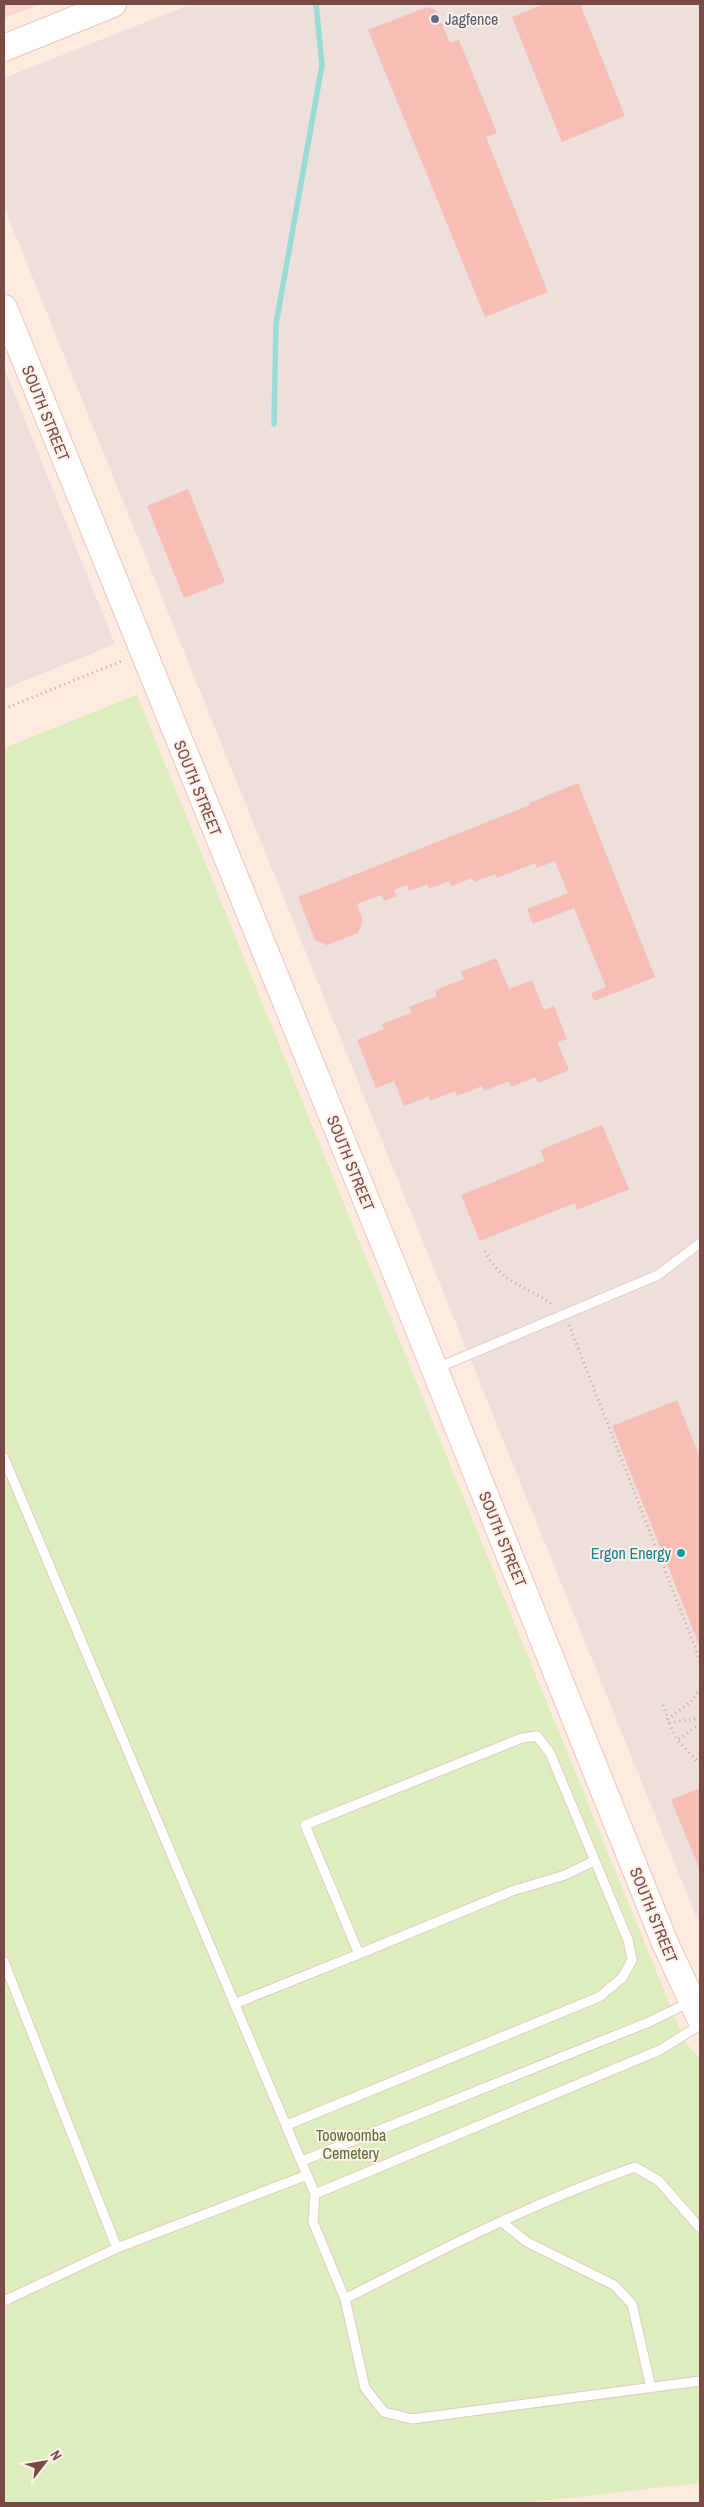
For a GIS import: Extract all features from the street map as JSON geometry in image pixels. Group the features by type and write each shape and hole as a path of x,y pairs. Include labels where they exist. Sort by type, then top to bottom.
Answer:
{"street":[{"path":"4,48 113,4"},
{"name":"SOUTH STREET","path":"4,308 665,1943 697,2012"}],"lane":[{"path":"434,1369 658,1275 700,1243"},
{"path":"4,1458 315,2194 313,2222 345,2299 365,2388 384,2412 412,2419 700,2381"},
{"path":"287,2125 599,1997 622,1978 632,1960 628,1940 550,1753 537,1736 522,1738 305,1825 359,1954"},
{"path":"234,2004 512,1891 565,1875 594,1861"},
{"path":"4,1962 117,2248"},
{"path":"302,2161 649,2022 697,2012"},
{"path":"315,2194 660,2050 697,2012"},
{"path":"345,2299 475,2232 599,2180 635,2168 659,2181 700,2228"},
{"path":"4,2301 117,2248 307,2175"},
{"path":"502,2222 527,2242 614,2285 632,2304 651,2388"}],"path":[{"path":"4,709 144,653"},
{"path":"485,1252 490,1262 511,1283 543,1298 565,1314 700,1660"},
{"path":"669,1721 693,1700 700,1688"},
{"path":"663,1705 677,1740 700,1764"},
{"path":"669,1721 700,1718"},
{"path":"677,1740 700,1724"}],"shaded area":[{"path":"4,4 41,4 4,18"},
{"path":"191,4 700,4 700,1926 4,207 4,78"},
{"path":"4,368 115,644 4,689"}],"green space":[{"name":"Toowoomba Cemetery","path":"137,695 685,2042 700,2059 700,2483 522,2503 4,2503 4,748"}],"building":[{"path":"545,4 580,4 625,116 562,142 512,17"},
{"path":"427,7 436,10 450,43 459,40 497,133 486,137 548,292 485,317 368,30"},
{"path":"188,489 225,582 184,598 147,506"},
{"path":"578,783 655,977 594,1001 591,993 606,987 574,908 533,924 527,909 568,893 555,861 537,868 535,863 497,878 495,874 474,882 472,878 452,886 449,881 429,889 427,884 409,891 407,885 394,890 396,896 384,901 381,895 357,904 363,921 358,933 327,945 315,940 298,897 530,805 529,803"},
{"path":"496,958 509,989 532,980 544,1010 554,1006 567,1039 557,1042 569,1070 538,1083 536,1077 511,1087 509,1081 484,1091 482,1086 457,1096 455,1091 430,1101 429,1096 404,1106 394,1081 376,1088 357,1040 384,1029 382,1024 411,1013 409,1007 437,996 435,990 464,979 461,972"},
{"path":"602,1125 629,1189 577,1210 575,1203 480,1241 461,1195 545,1161 540,1150"},
{"name":"Ergon Energy","path":"677,1400 700,1458 700,1647 612,1426"},
{"path":"700,1788 700,1870 671,1800"}],"waterway":[{"path":"274,424 276,324 322,65 316,4"}],"place":[{"name":"Jagfence","path":"435,19"},
{"name":"Ergon Energy","path":"681,1553"}]}
